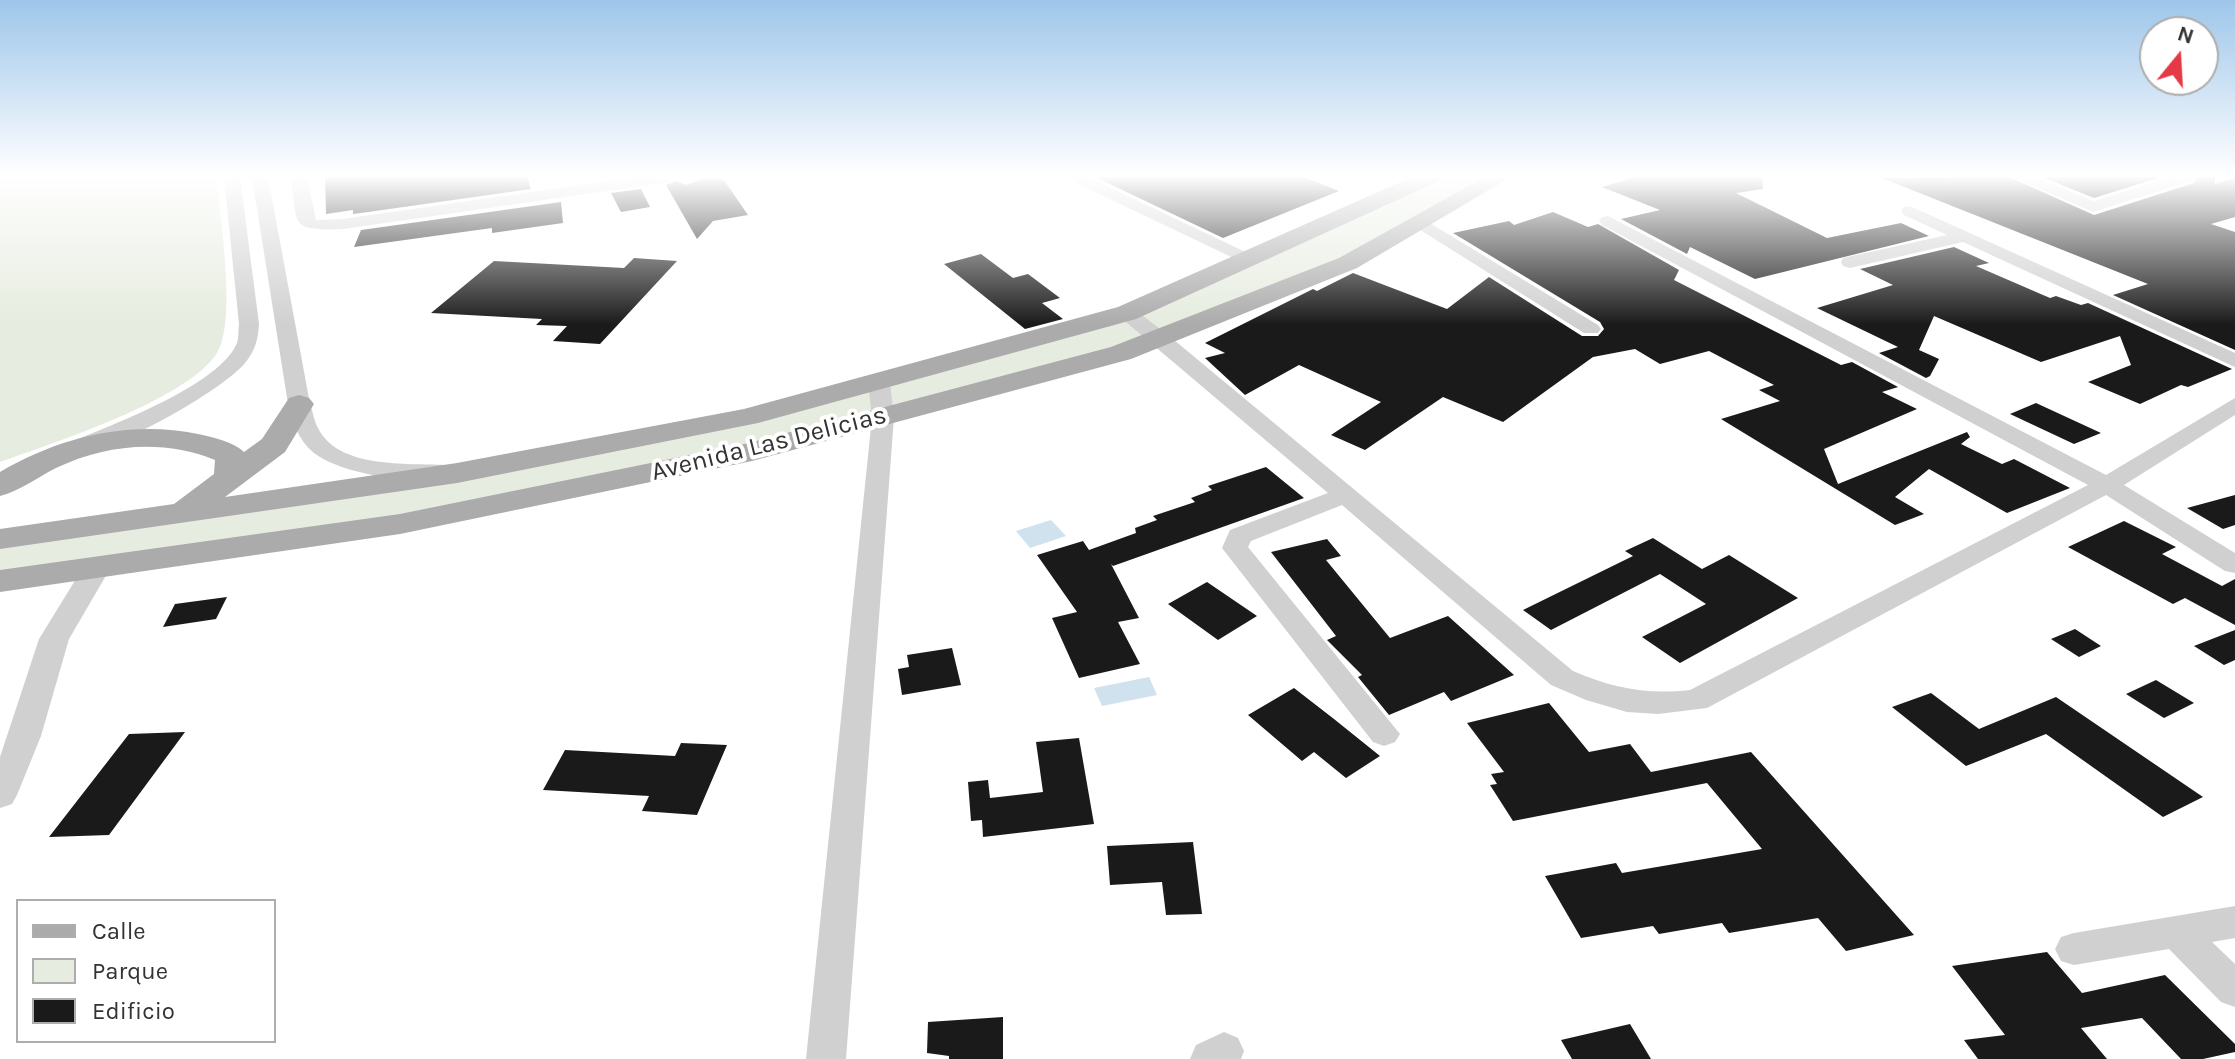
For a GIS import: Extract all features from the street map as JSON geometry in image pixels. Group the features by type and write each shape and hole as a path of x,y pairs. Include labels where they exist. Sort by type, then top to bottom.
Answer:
{"main road":[{"name":"Avenida Las Delicias","path":"0,539 457,473 747,417 1127,313 1319,226"},
{"name":"Avenida Las Delicias","path":"6,579 400,524 752,452 1121,353 1348,263 1412,226"},
{"path":"6,579 111,550 182,512 274,445 299,404"},
{"path":"0,486 36,463 114,438 173,437 206,443 231,455 230,478"}],"street":[{"path":"0,475 132,426 192,395 232,365 247,343 249,324 238,226"},
{"path":"268,226 299,404 308,433 325,451 361,465 457,473"},
{"path":"1181,226 1249,258"},
{"path":"1427,226 1591,329"},
{"path":"1618,226 2107,485 2235,565"},
{"path":"1945,226 2235,361"},
{"path":"1850,262 1966,236"},
{"path":"1127,313 1562,678 1594,693 1632,704 1665,705 1696,700 2107,485 2235,405"},
{"path":"826,1059 883,417 879,383"},
{"path":"1346,495 1239,536 1235,548 1384,734"},
{"path":"0,795 25,736 54,639 97,567"},
{"path":"2074,949 2235,922"},
{"path":"2176,931 2235,990"}],"green space":[{"path":"0,226 221,226 227,294 223,338 217,353 178,387 149,403 84,432 0,462"},
{"path":"1319,226 1413,226 1348,263 1161,339 752,452 400,524 0,581 0,539 747,417 1127,313"}],"water":[{"path":"1051,520 1066,536 1030,548 1016,531"},
{"path":"1149,677 1157,695 1102,706 1094,688"}],"building":[{"path":"387,226 539,226 492,233 492,228 354,247 361,230"},
{"path":"690,226 708,226 697,239"},
{"path":"1199,226 1252,226 1223,238"},
{"path":"1484,226 1602,226 1679,270 1674,280 1841,365 1852,362 1898,387 1882,392 1917,409 1824,449 1838,484 1967,432 1970,437 1961,444 2002,464 2014,459 2070,488 2007,513 1929,469 1895,497 1924,514 1895,525 1721,419 1780,401 1759,390 1774,385 1709,351 1660,364 1635,349 1593,357 1503,422 1443,397 1365,450 1331,435 1381,402 1299,365 1245,395 1205,358 1225,353 1205,343 1313,289 1317,291 1353,273 1447,309 1489,277 1582,336 1598,336 1604,329 1600,322 1453,233"},
{"path":"1635,226 1804,226 1827,238 1884,226 1908,226 1929,236 1755,279 1690,247 1687,254"},
{"path":"2004,226 2218,226 2235,232 2235,350 2113,295 2148,284"},
{"path":"1954,247 1989,263 1976,266 2050,298 2056,296 2081,305 2088,303 2232,369 2188,387 2181,385 2140,404 2088,382 2131,365 2120,336 2041,362 1934,316 1919,350 1939,359 1926,378 1879,353 1898,347 1817,308 1893,285 1860,269"},
{"path":"981,254 1013,278 1028,274 1060,298 1042,303 1063,319 1025,329 944,264"},
{"path":"634,258 677,261 600,344 553,341 567,326 536,325 542,319 431,313 494,261 624,268"},
{"path":"2036,403 2101,433 2074,444 2010,414"},
{"path":"1266,467 1304,498 1113,566 1111,564 1139,618 1118,622 1140,664 1079,678 1052,618 1077,612 1037,555 1083,541 1089,550 1136,533 1135,528 1157,520 1153,516 1195,502 1191,498 1212,490 1208,486"},
{"path":"2235,495 2235,525 2223,529 2187,508"},
{"path":"2124,521 2176,547 2162,554 2222,586 2235,579 2235,625 2185,598 2173,604 2068,547"},
{"path":"1653,538 1702,569 1729,555 1798,598 1680,663 1642,637 1706,604 1660,574 1551,630 1523,610 1633,556 1625,551"},
{"path":"1327,539 1341,556 1326,560 1390,638 1448,616 1514,675 1451,701 1444,692 1389,715 1358,677 1362,675 1327,640 1336,636 1271,552"},
{"path":"1207,582 1257,616 1218,640 1168,604"},
{"path":"227,597 216,619 163,627 175,604"},
{"path":"2075,629 2101,646 2079,657 2051,639"},
{"path":"2235,630 2235,660 2224,665 2194,646"},
{"path":"952,648 961,685 902,695 898,669 909,667 907,655"},
{"path":"2156,680 2194,703 2164,718 2126,694"},
{"path":"1294,688 1380,756 1346,778 1314,752 1302,761 1248,715"},
{"path":"1931,693 1979,729 2056,697 2203,797 2163,817 2046,734 1966,766 1892,707"},
{"path":"1549,703 1589,752 1630,744 1651,772 1751,752 1914,935 1846,951 1818,918 1729,933 1722,923 1659,934 1653,926 1581,938 1545,876 1616,863 1622,873 1762,849 1707,783 1513,821 1490,785 1497,784 1491,774 1504,772 1467,723"},
{"path":"185,732 109,835 49,837 129,734"},
{"path":"1079,738 1094,824 983,837 982,820 971,821 968,782 988,780 990,798 1043,792 1036,742"},
{"path":"681,743 727,745 697,815 642,811 649,796 543,790 565,750 675,756"},
{"path":"1193,842 1202,914 1166,915 1162,882 1110,885 1107,846"},
{"path":"2047,952 2082,993 2165,975 2235,1044 2235,1052 2203,1059 2181,1059 2142,1018 2081,1028 2107,1059 1978,1059 1964,1040 2005,1035 1952,966"},
{"path":"1003,1017 1003,1059 949,1059 949,1056 927,1053 928,1022"},
{"path":"1630,1024 1651,1059 1572,1059 1561,1040"}]}
